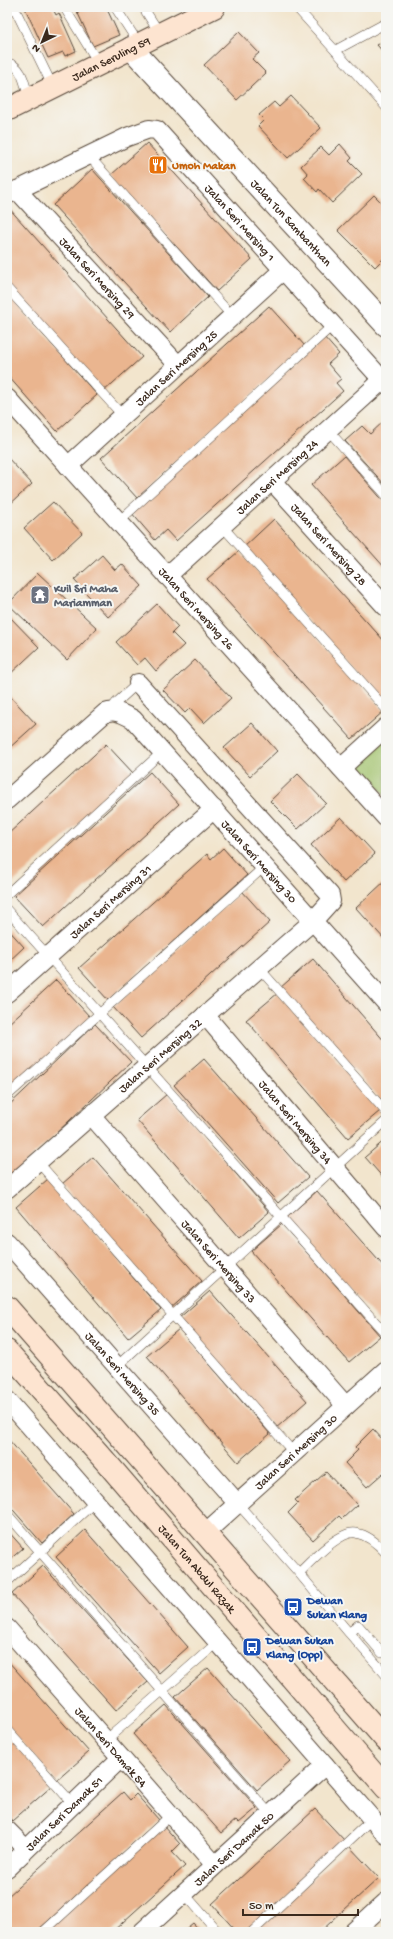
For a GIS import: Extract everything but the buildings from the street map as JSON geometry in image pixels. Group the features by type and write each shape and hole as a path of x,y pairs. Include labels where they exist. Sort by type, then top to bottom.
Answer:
{"main road":[{"name":"Jalan Seruling 59","path":"7,110 214,7"},
{"path":"7,1307 386,1740"},
{"name":"Jalan Tun Abdul Razak","path":"7,1351 107,1463 386,1788"},
{"path":"95,1408 91,1424 107,1463"}],"street":[{"name":"Jalan Tun Sambanthan","path":"135,46 386,325"},
{"name":"Jalan Seri Mersing 1","path":"12,192 127,137 149,129 157,130 385,381"},
{"name":"Jalan Seri Mersing 29","path":"12,192 178,366"},
{"name":"Jalan Seri Mersing 25","path":"68,466 283,270"},
{"name":"Jalan Seri Mersing 24","path":"167,576 328,430 385,381"},
{"name":"Jalan Seri Mersing 26","path":"7,398 386,818"},
{"name":"Jalan Seri Mersing 28","path":"272,481 386,607"},
{"name":"Jalan Seri Mersing 32","path":"7,1189 313,920 327,907 331,901 330,895 138,683"},
{"path":"7,800 104,713 110,711"},
{"name":"Jalan Seri Mersing 30","path":"110,711 118,711 132,719 386,1003"},
{"path":"341,768 386,727"},
{"name":"Jalan Seri Mersing 31","path":"7,993 214,810"},
{"name":"Jalan Seri Mersing 34","path":"205,1015 386,1228"},
{"name":"Jalan Seri Mersing 33","path":"92,1115 346,1406"},
{"name":"Jalan Seri Mersing 35","path":"7,1242 238,1504"},
{"name":"Jalan Seri Mersing 30","path":"205,1533 386,1370"},
{"path":"7,1400 386,1835"},
{"name":"Jalan Seri Damak 54","path":"7,1628 215,1865"},
{"name":"Jalan Seri Damak 51","path":"7,1868 121,1758"},
{"name":"Jalan Seri Damak 50","path":"142,1932 325,1764"},
{"path":"7,1830 26,1849"},
{"path":"353,1932 386,1902"}],"lane":[{"path":"14,7 53,87"},
{"path":"64,7 99,64"},
{"path":"115,7 135,46"},
{"path":"144,7 160,34"},
{"path":"296,7 386,107"},
{"path":"336,50 386,23"},
{"path":"7,63 15,65 19,69 29,99"},
{"path":"88,155 232,316"},
{"path":"7,288 123,416"},
{"path":"118,522 333,325"},
{"path":"328,430 386,495"},
{"path":"222,526 386,709"},
{"path":"110,711 116,703 138,683"},
{"path":"7,894 162,752"},
{"path":"7,1096 264,867"},
{"path":"7,910 386,1334"},
{"path":"259,968 386,1112"},
{"path":"117,1366 386,1121"},
{"path":"38,1162 294,1453"},
{"path":"7,1582 96,1501"},
{"path":"238,1504 386,1675"},
{"path":"7,1514 270,1814"},
{"path":"299,1573 344,1534 355,1532 369,1537 386,1553"},
{"path":"349,1633 358,1625 382,1653 386,1652"},
{"path":"106,1740 218,1642"},
{"path":"7,1730 73,1804"},
{"path":"43,1932 171,1815"},
{"path":"252,1932 372,1820"},
{"path":"184,1893 218,1932"}],"green space":[{"path":"386,739 386,796 358,765"}],"place":[{"name":"Umoh Makan","path":"158,165"},
{"name":"Kuil Sri Maha Mariamman","path":"40,595"},
{"name":"Dewan Sukan Klang","path":"293,1607"},
{"name":"Dewan Sukan Klang (Opp)","path":"252,1647"}]}
